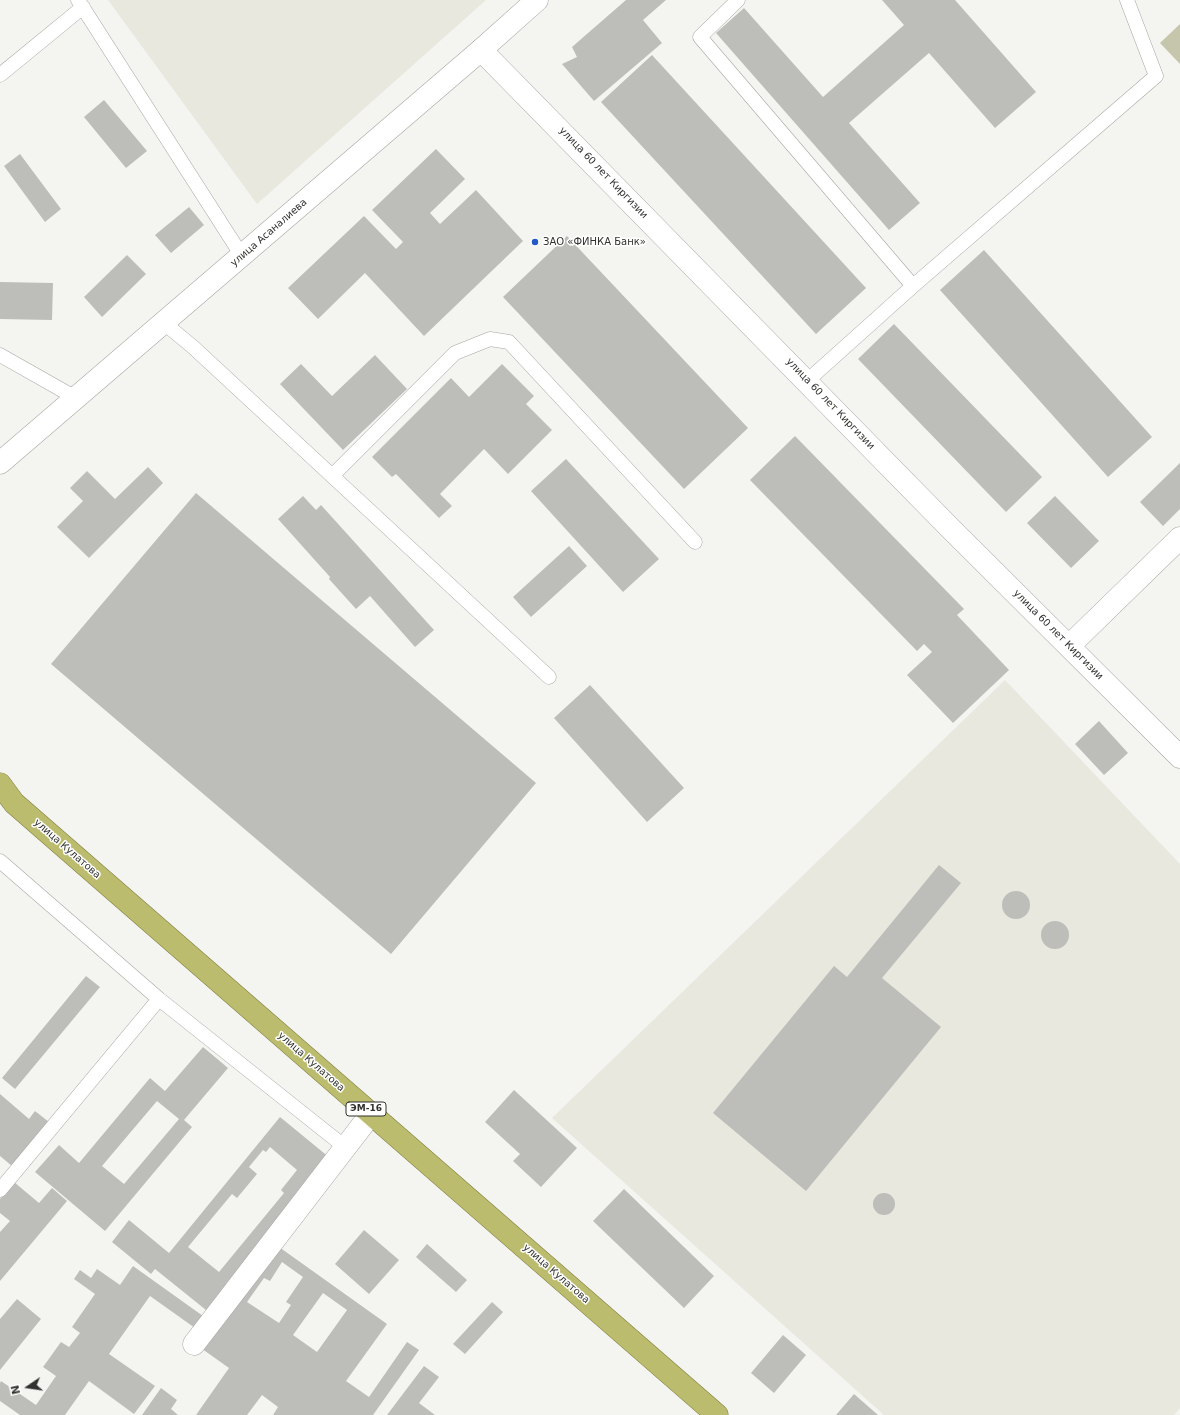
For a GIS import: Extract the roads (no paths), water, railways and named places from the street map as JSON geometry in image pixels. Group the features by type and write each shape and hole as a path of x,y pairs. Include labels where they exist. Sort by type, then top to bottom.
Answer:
{"highway":[{"path":"0,778 7,799"},
{"name":"улица Кулатова","path":"0,784 7,799 717,1415"}],"street":[{"name":"улица Асаналиева","path":"0,464 482,50 537,0"},
{"name":"улица 60 лет Киргизии","path":"482,50 950,527 1180,757"},
{"path":"1069,646 1180,538"},
{"path":"194,1344 371,1114"}],"lane":[{"path":"738,0 700,37 913,286"},
{"path":"807,381 913,286 1156,76 1127,0"},
{"path":"0,75 81,4 242,256"},
{"path":"164,323 193,347 549,676"},
{"path":"332,476 455,353 490,339 509,342 694,542"},
{"path":"0,355 76,398"},
{"path":"0,861 159,999 345,1147"},
{"path":"0,1190 159,999"}],"place":[{"name":"ЗАО «ФИНКА Банк»","path":"535,242"}]}
